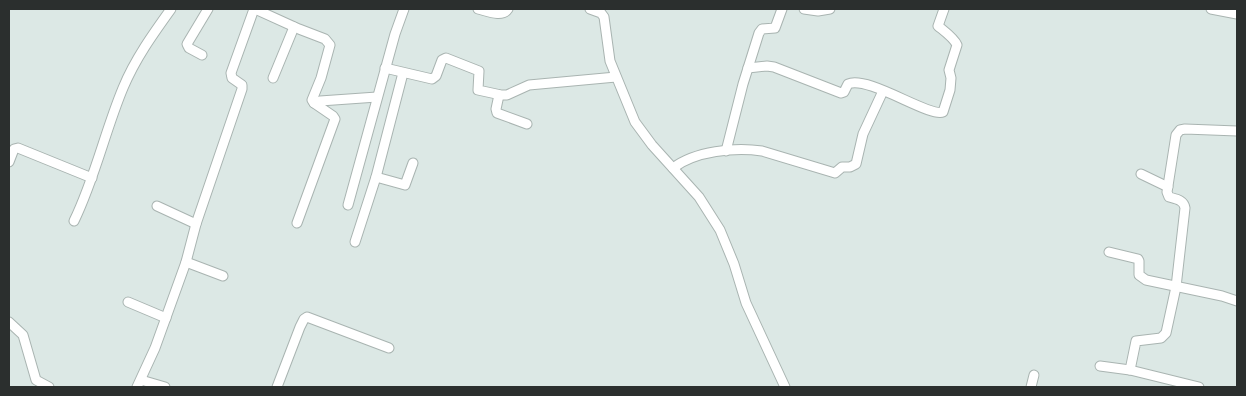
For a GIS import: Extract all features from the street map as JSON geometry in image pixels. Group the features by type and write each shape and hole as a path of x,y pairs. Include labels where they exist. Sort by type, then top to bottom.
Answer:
{"street":[{"path":"74,221 87,194 112,117 129,74 171,9"},
{"path":"202,55 189,48 187,44 208,9"},
{"path":"165,387 139,384 186,262 196,224 242,89 242,85 232,78 231,73 255,9 325,39 330,45 321,78 313,98 314,103 335,119 296,223"},
{"path":"348,205 394,34 404,9"},
{"path":"478,9 501,14 508,9"},
{"path":"590,9 602,11 610,61 635,122 652,145 699,197 720,230 734,264 746,302 785,387"},
{"path":"726,151 760,30 774,28 782,9"},
{"path":"807,9 818,11 830,9"},
{"path":"748,68 774,67 841,93 844,92 850,82 883,91 940,114 943,112 950,90 949,70 957,44 938,26 944,9"},
{"path":"1211,9 1237,14"},
{"path":"273,78 294,27"},
{"path":"385,68 432,79 436,76 443,58 450,59 479,71 478,90 499,95 507,95 529,85 616,77"},
{"path":"355,242 376,177 403,73"},
{"path":"673,168 689,159 726,151 750,149 808,164 834,173 842,167 853,166 857,161 863,134 883,91"},
{"path":"499,95 497,113 527,124"},
{"path":"314,103 377,97"},
{"path":"1130,370 1136,341 1161,338 1166,333 1176,286 1185,208 1181,201 1167,195 1176,135 1180,130 1201,129 1237,132"},
{"path":"9,162 14,149 18,148 72,168 92,178"},
{"path":"376,177 404,185 413,163"},
{"path":"1141,174 1168,187"},
{"path":"157,206 196,224"},
{"path":"1109,252 1138,258 1141,277 1146,280 1237,301"},
{"path":"186,262 223,276"},
{"path":"128,302 166,318"},
{"path":"277,387 302,322 307,317 389,348"},
{"path":"9,322 23,335 33,384 49,387"},
{"path":"1100,366 1130,370 1200,387"},
{"path":"1031,387 1034,376"}]}
